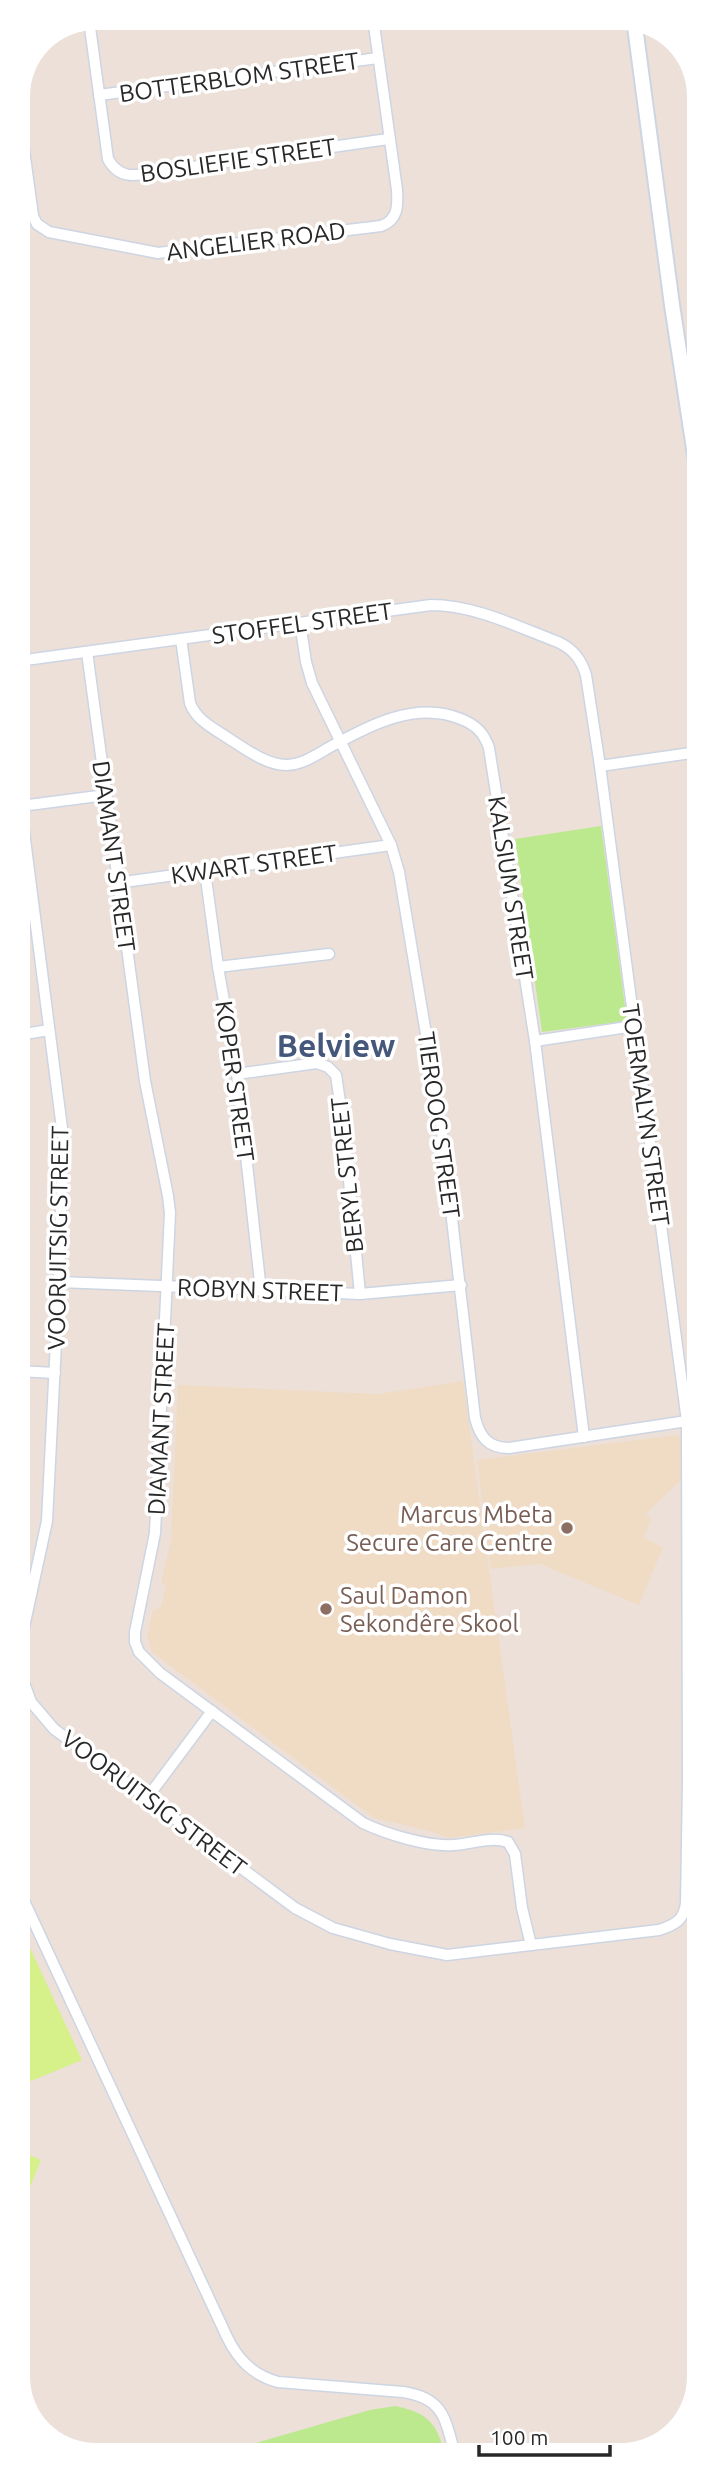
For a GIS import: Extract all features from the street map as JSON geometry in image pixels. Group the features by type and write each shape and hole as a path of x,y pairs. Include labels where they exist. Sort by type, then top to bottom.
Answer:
{"street":[{"name":"BOSLIEFIE STREET","path":"90,30 108,159 116,171 128,175 388,139"},
{"name":"ANGELIER ROAD","path":"30,198 37,224 49,232 158,253 386,225 394,217 398,206 374,30"},
{"path":"636,32 687,403"},
{"name":"BOTTERBLOM STREET","path":"99,96 378,58"},
{"name":"STOFFEL STREET","path":"30,659 448,605 558,642 577,656"},
{"name":"TIEROOG STREET","path":"300,624 312,683 391,845 399,872 433,1069 475,1418 483,1439 491,1446 503,1448 687,1421"},
{"name":"KALSIUM STREET","path":"181,639 191,708 216,730 267,760 282,765 295,764 387,720 413,713 451,715 465,720 484,734 489,748 535,1041 583,1437"},
{"name":"DIAMANT STREET","path":"87,652 145,1081 169,1196 155,1533 135,1642 148,1662 363,1823 401,1835 445,1844 498,1840 508,1842 515,1854 522,1908 531,1945"},
{"name":"TOERMALYN STREET","path":"577,656 586,674 600,766 687,1421"},
{"path":"600,766 687,754"},
{"path":"30,805 106,795"},
{"name":"KWART STREET","path":"117,883 391,845"},
{"name":"KOPER STREET","path":"205,871 218,967 237,1074 261,1291"},
{"name":"VOORUITSIG STREET","path":"30,881 63,1136 59,1282 46,1534 30,1603"},
{"path":"218,967 329,954"},
{"path":"535,1041 634,1026"},
{"path":"30,1033 48,1030"},
{"name":"BERYL STREET","path":"237,1074 317,1063 328,1066 336,1076 344,1129 360,1294"},
{"name":"ROBYN STREET","path":"59,1282 360,1294 461,1285"},
{"path":"30,1372 55,1373"},
{"name":"VOORUITSIG STREET","path":"30,1704 54,1728 295,1908 332,1928 439,1955 455,1955 659,1930 674,1925 684,1913"},
{"path":"147,1798 212,1711"},
{"name":"TOERMALYN STREET","path":"684,1913 687,1815"},
{"path":"30,1914 239,2359 260,2375 278,2382 403,2392 422,2396 440,2409 451,2443"}],"shaded area":[{"name":"Saul Damon Sekondêre Skool","path":"463,1381 525,1828 449,1838 374,1818 152,1652 147,1635 153,1611 161,1607 166,1585 161,1583 171,1540 178,1385 378,1394"},
{"name":"Marcus Mbeta Secure Care Centre","path":"677,1435 685,1442 684,1477 646,1514 651,1518 644,1538 663,1547 639,1605 540,1564 491,1569 477,1460"}],"green space":[{"path":"601,826 627,1021 542,1032 515,839"},
{"path":"30,1948 82,2060 30,2081"},
{"path":"30,2156 41,2160 30,2187"},
{"path":"395,2406 415,2412 429,2421 441,2443 256,2443 370,2410"}],"place":[{"name":"Marcus Mbeta Secure Care Centre","path":"567,1528"},
{"name":"Saul Damon Sekondêre Skool","path":"326,1609"}],"district":[{"name":"Belview","path":"336,1045"}]}
